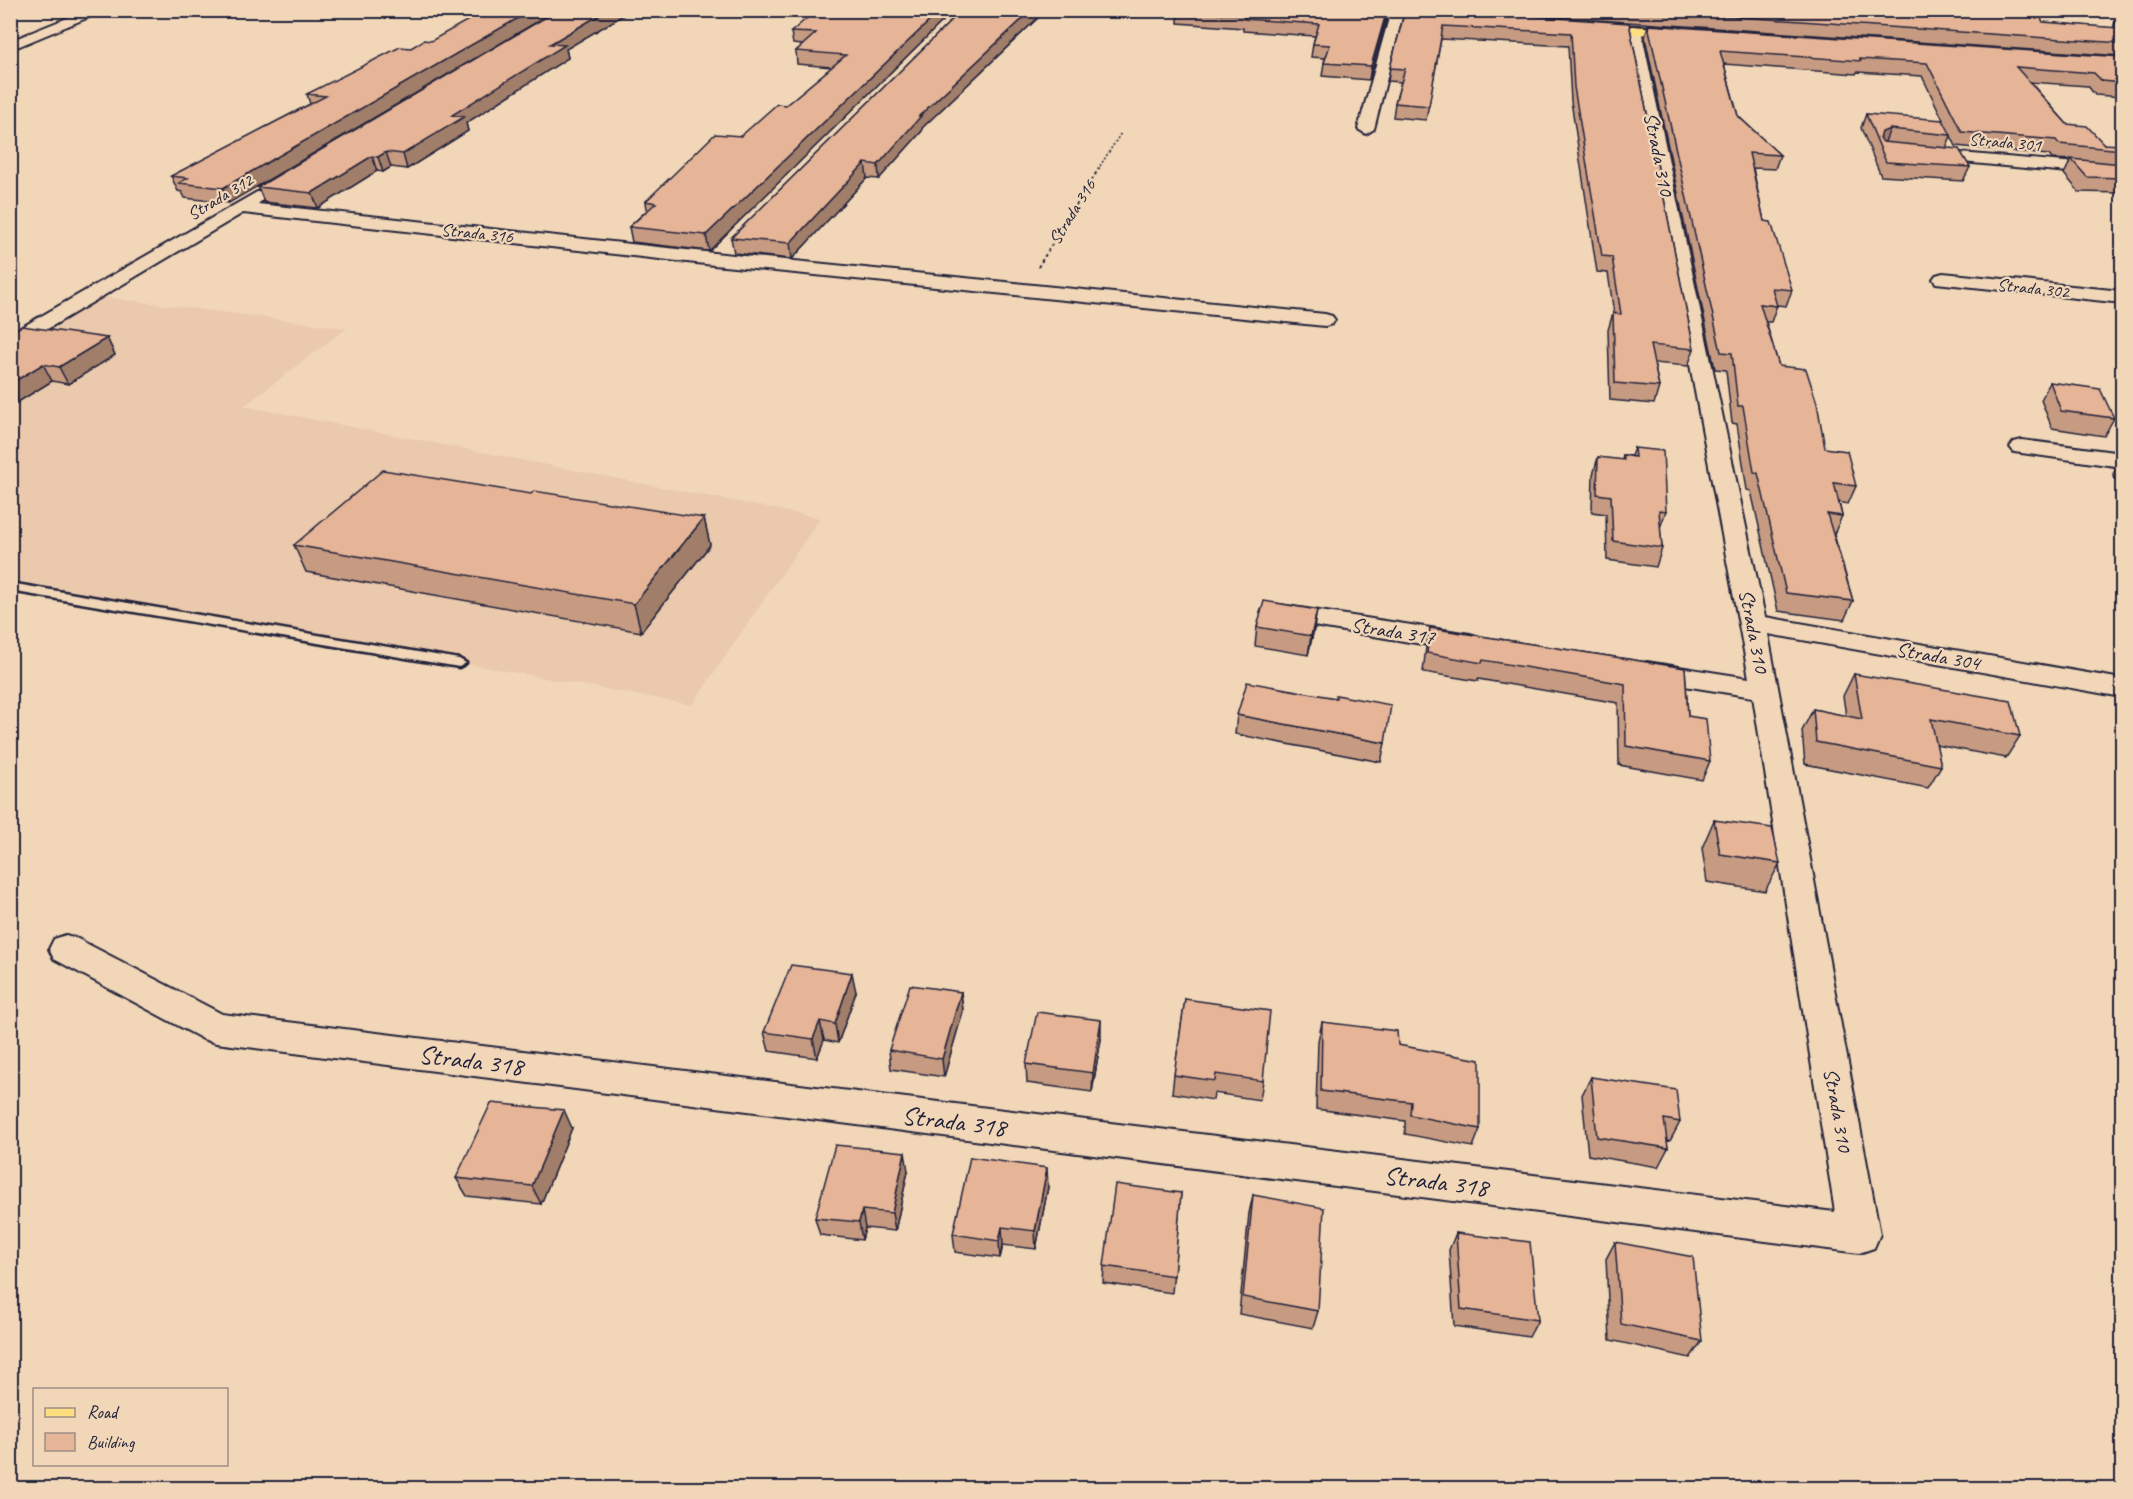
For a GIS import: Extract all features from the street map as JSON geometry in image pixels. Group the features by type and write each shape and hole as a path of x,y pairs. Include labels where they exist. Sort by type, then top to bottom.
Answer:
{"main road":[{"path":"1341,10 1468,19"},
{"path":"1575,26 1705,35"}],"street":[{"path":"10,46 100,10"},
{"path":"1366,129 1396,14"},
{"name":"Strada 310","path":"1634,30 1766,690 1859,1234"},
{"name":"Strada 301","path":"1908,153 2122,172"},
{"name":"Strada 312","path":"10,343 270,189"},
{"name":"Strada 316","path":"240,207 714,259 1325,320"},
{"path":"714,259 731,243"},
{"name":"Strada 302","path":"1943,279 2122,297"},
{"path":"2022,447 2122,460"},
{"name":"Strada 317","path":"1269,611 1494,647"},
{"name":"Strada 304","path":"1752,623 2122,688"},
{"path":"1624,668 1766,690"},
{"name":"Strada 318","path":"66,949 216,1028 1859,1234"}],"lane":[{"path":"10,586 459,663"}],"path":[{"name":"Strada 316","path":"1023,290 1121,133"}],"shaded area":[{"path":"96,296 347,328 244,406 820,518 692,705 11,580 10,347"}],"building":[{"path":"486,10 532,10 223,188 179,183 188,178 171,176 326,96 307,94 400,47 411,48 424,40 431,41"},
{"path":"558,10 608,10 550,44 565,45 452,115 464,117 403,154 386,152 378,157 372,156 312,193 258,187"},
{"path":"816,10 941,10 706,235 629,227 656,203 646,201 715,134 741,136 777,104 786,105 846,55 796,51 816,33 791,32"},
{"path":"962,10 1032,10 919,116 921,116 878,165 865,163 790,243 731,238"},
{"path":"1387,10 1371,66 1324,63 1330,45 1313,44 1319,24 1244,19 1246,15 1178,11"},
{"path":"1405,10 1440,10 1629,23 1694,349 1650,345 1659,387 1615,383 1613,313 1621,314 1612,257 1602,256 1574,87 1571,33 1443,26 1429,106 1395,103 1405,69 1390,68"},
{"path":"1638,10 1768,12 1768,10 1811,10 1829,12 1829,10 1934,10 1962,13 1961,10 2005,10 2006,15 2041,18 2043,22 2118,28 2115,22 2122,23 2122,43"},
{"path":"1648,25 2122,57 2122,83 2102,81 2094,73 2016,67 2067,124 2087,126 2104,144 2120,145 2122,150 2059,144 2056,140 1962,132 1927,63 1860,59 1861,61 1720,51 1738,116 1780,155 1749,153 1764,221 1771,222 1792,290 1772,288 1777,306 1760,304 1779,366 1806,369 1817,403 1825,448 1847,451 1856,486 1834,483 1842,516 1827,514 1853,601 1786,593 1758,473 1754,472 1743,406 1738,406 1732,353 1721,352"},
{"path":"1866,114 1943,120 1951,135 1890,129 1882,132 1880,138 1883,142 1959,149 1970,167 1886,162"},
{"path":"2071,159 2122,164 2122,178 2087,177"},
{"path":"22,326 107,338 59,367 43,364 10,384 10,332"},
{"path":"2050,382 2100,389 2114,418 2061,411"},
{"path":"1634,448 1663,451 1666,511 1659,510 1662,548 1613,541 1611,496 1597,494 1598,457 1624,460 1623,455 1635,457"},
{"path":"383,470 531,494 534,491 704,518 634,604 294,545"},
{"path":"1264,601 1317,610 1311,636 1257,627"},
{"path":"1430,628 1685,668 1688,716 1706,719 1710,761 1626,746 1625,684 1427,653"},
{"path":"1854,674 2011,701 2020,736 1931,719 1941,766 1816,742 1813,709 1862,719"},
{"path":"1247,682 1391,705 1385,743 1237,715"},
{"path":"1714,820 1772,828 1780,863 1720,854"},
{"path":"791,965 852,973 835,1024 820,1021 813,1039 764,1032"},
{"path":"910,985 961,992 942,1059 889,1050"},
{"path":"1185,999 1270,1011 1263,1081 1216,1074 1215,1081 1174,1075"},
{"path":"1037,1012 1101,1020 1093,1073 1026,1064"},
{"path":"1322,1022 1397,1031 1398,1045 1480,1060 1480,1129 1410,1115 1411,1102 1321,1091"},
{"path":"1591,1077 1676,1090 1680,1122 1664,1119 1668,1148 1597,1137"},
{"path":"491,1103 564,1110 532,1186 456,1178"},
{"path":"835,1145 905,1152 892,1213 862,1210 859,1222 815,1218"},
{"path":"970,1157 1047,1168 1035,1231 1002,1227 999,1241 953,1234"},
{"path":"1115,1184 1181,1193 1174,1276 1104,1266"},
{"path":"1253,1195 1324,1208 1318,1311 1243,1297"},
{"path":"1456,1233 1530,1242 1538,1320 1461,1309"},
{"path":"1615,1242 1693,1257 1702,1341 1621,1324"}]}
